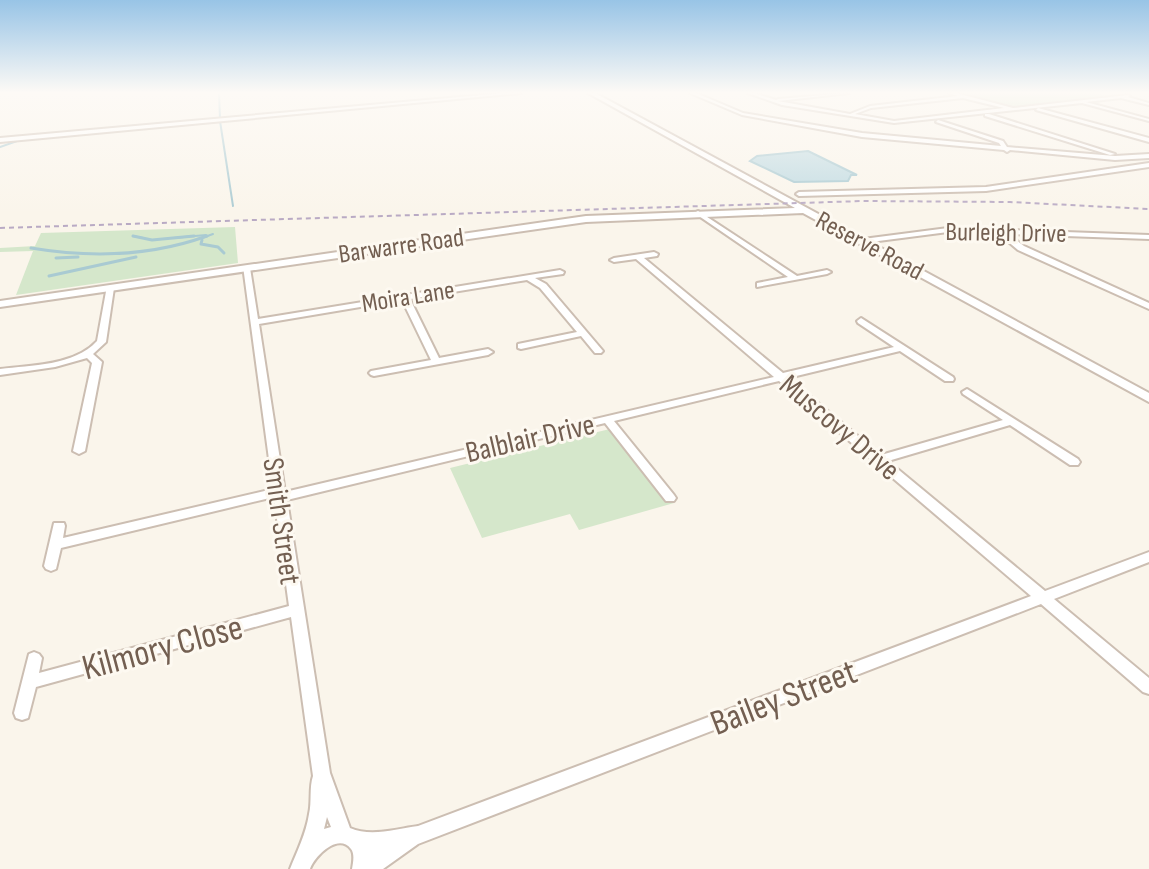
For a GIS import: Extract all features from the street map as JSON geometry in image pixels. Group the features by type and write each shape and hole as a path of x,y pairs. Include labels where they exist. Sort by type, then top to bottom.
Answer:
{"street":[{"path":"0,140 71,134"},
{"name":"Reserve Road","path":"665,134 1149,398"},
{"path":"855,134 1007,150 1115,158 1149,156"},
{"path":"976,134 1001,142 1007,150"},
{"path":"1050,134 1106,151 1115,158"},
{"path":"1126,134 1149,140"},
{"path":"799,194 986,189 1149,165"},
{"name":"Barwarre Road","path":"0,304 586,219 804,210"},
{"path":"698,213 795,278"},
{"path":"1000,230 1021,248 1149,306"},
{"name":"Burleigh Drive","path":"863,241 926,232 1000,230 1149,237"},
{"path":"614,260 654,254"},
{"name":"Muscovy Drive","path":"638,257 1149,687"},
{"name":"Smith Street","path":"246,268 321,773 319,813 300,861"},
{"name":"Moira Lane","path":"254,322 560,272"},
{"path":"760,285 827,272"},
{"path":"530,279 543,286 598,351"},
{"path":"0,372 89,355 101,342 110,288"},
{"path":"405,297 436,361"},
{"path":"861,321 949,379"},
{"path":"521,346 583,333"},
{"name":"Balblair Drive","path":"55,545 902,348"},
{"path":"374,373 488,352"},
{"path":"79,451 97,362 89,355"},
{"path":"967,392 1074,462"},
{"path":"607,419 670,498"},
{"path":"878,460 1012,421"},
{"path":"51,566 59,526"},
{"name":"Bailey Street","path":"300,861 321,839 349,838 379,842 418,835 1149,557"},
{"name":"Kilmory Close","path":"29,682 295,610"},
{"name":"Kilmory Close","path":"22,713 34,658"},
{"name":"Smith Street","path":"321,773 349,838"},
{"name":"Bailey Street","path":"349,838 362,852 364,869 418,835"}],"green space":[{"path":"235,227 238,263 16,295 33,251 0,252 0,248 35,246 41,233"},
{"path":"614,428 674,503 579,530 570,514 482,538 450,468"}],"water":[{"path":"808,151 857,175 851,175 848,181 794,182 750,161 757,156"}],"waterway":[{"path":"0,138 50,134"},
{"path":"222,134 233,206"},
{"path":"0,147 17,141"},
{"path":"202,238 213,234"},
{"path":"173,238 206,235"},
{"path":"143,238 133,236 152,240 173,238"},
{"path":"173,238 194,236"},
{"path":"31,248 120,254 163,248 207,236"},
{"path":"202,240 201,244 218,247 224,253"},
{"path":"56,258 78,257"},
{"path":"49,276 136,257"}],"railway":[{"path":"0,228 863,201 1010,202 1149,209"}]}
